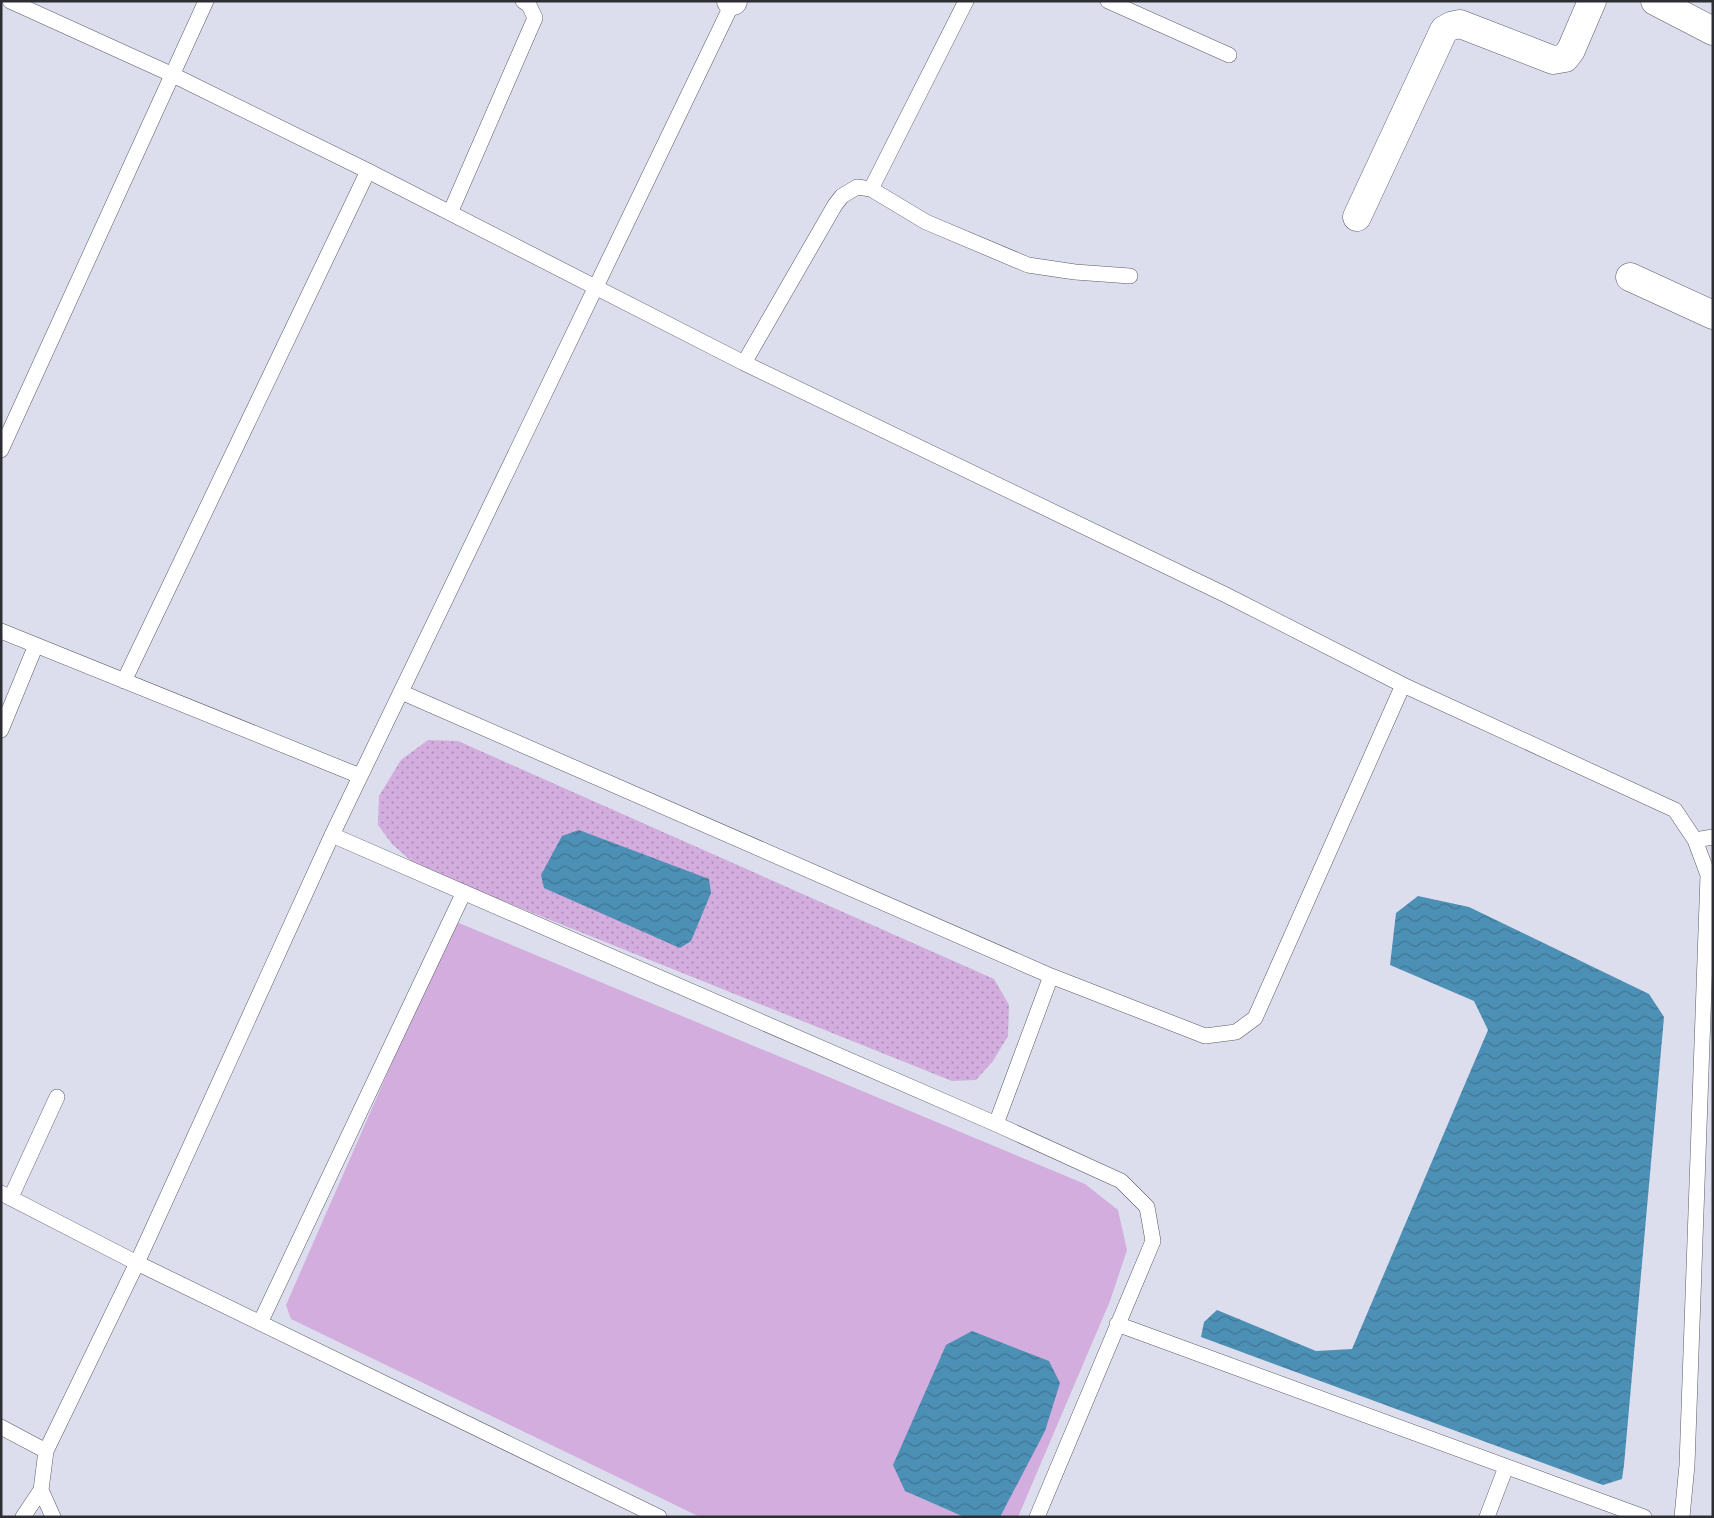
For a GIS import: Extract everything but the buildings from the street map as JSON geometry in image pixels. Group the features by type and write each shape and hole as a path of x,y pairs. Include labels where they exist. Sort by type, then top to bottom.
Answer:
{"street":[{"path":"1357,217 1444,30 1460,24 1553,60 1566,58 1592,1"},
{"path":"1655,1 1711,25"},
{"path":"1630,277 1713,314"}],"lane":[{"path":"10,1 173,75 368,171 744,364 1226,596 1403,685 1674,810 1695,840 1708,875 1687,1465 1682,1517"},
{"path":"1,450 206,1"},
{"path":"450,213 535,18 529,5 523,1"},
{"path":"871,189 966,1"},
{"path":"1108,1 1229,55"},
{"path":"23,1517 41,1490 46,1451 137,1263 332,835 732,2"},
{"path":"124,681 368,171"},
{"path":"744,364 835,205 842,196 857,187 871,189 926,222 1028,265 1075,272 1130,276"},
{"path":"1,631 360,776"},
{"path":"1,730 36,645"},
{"path":"401,692 1051,976 1205,1036 1236,1032 1254,1018 1403,685"},
{"path":"332,835 996,1124 1121,1181 1147,1207 1153,1241 1038,1517"},
{"path":"1695,840 1713,837"},
{"path":"260,1323 464,892"},
{"path":"996,1124 1051,976"},
{"path":"56,1097 6,1195 137,1263 658,1517"},
{"path":"1117,1324 1644,1517"},
{"path":"1,1426 46,1451"},
{"path":"1487,1517 1506,1466"},
{"path":"41,1490 53,1517"}],"shaded area":[{"path":"428,740 458,741 994,979 1009,1005 1008,1036 993,1061 976,1080 952,1081 418,867 392,844 378,825 379,796 401,760"},
{"path":"454,921 1085,1184 1118,1210 1127,1250 1110,1301 1018,1517 1000,1517 905,1491 964,1517 700,1517 291,1319 286,1305"}],"water":[{"path":"579,830 709,879 711,893 691,941 680,948 544,888 541,875 562,836"},
{"path":"1418,896 1469,907 1649,994 1664,1017 1622,1479 1603,1485 1201,1337 1204,1322 1217,1310 1316,1351 1352,1349 1488,1030 1474,1001 1390,965 1396,913"},
{"path":"972,1331 1049,1361 1060,1383 1045,1431 1000,1517 964,1517 905,1491 893,1465 946,1345"}]}
